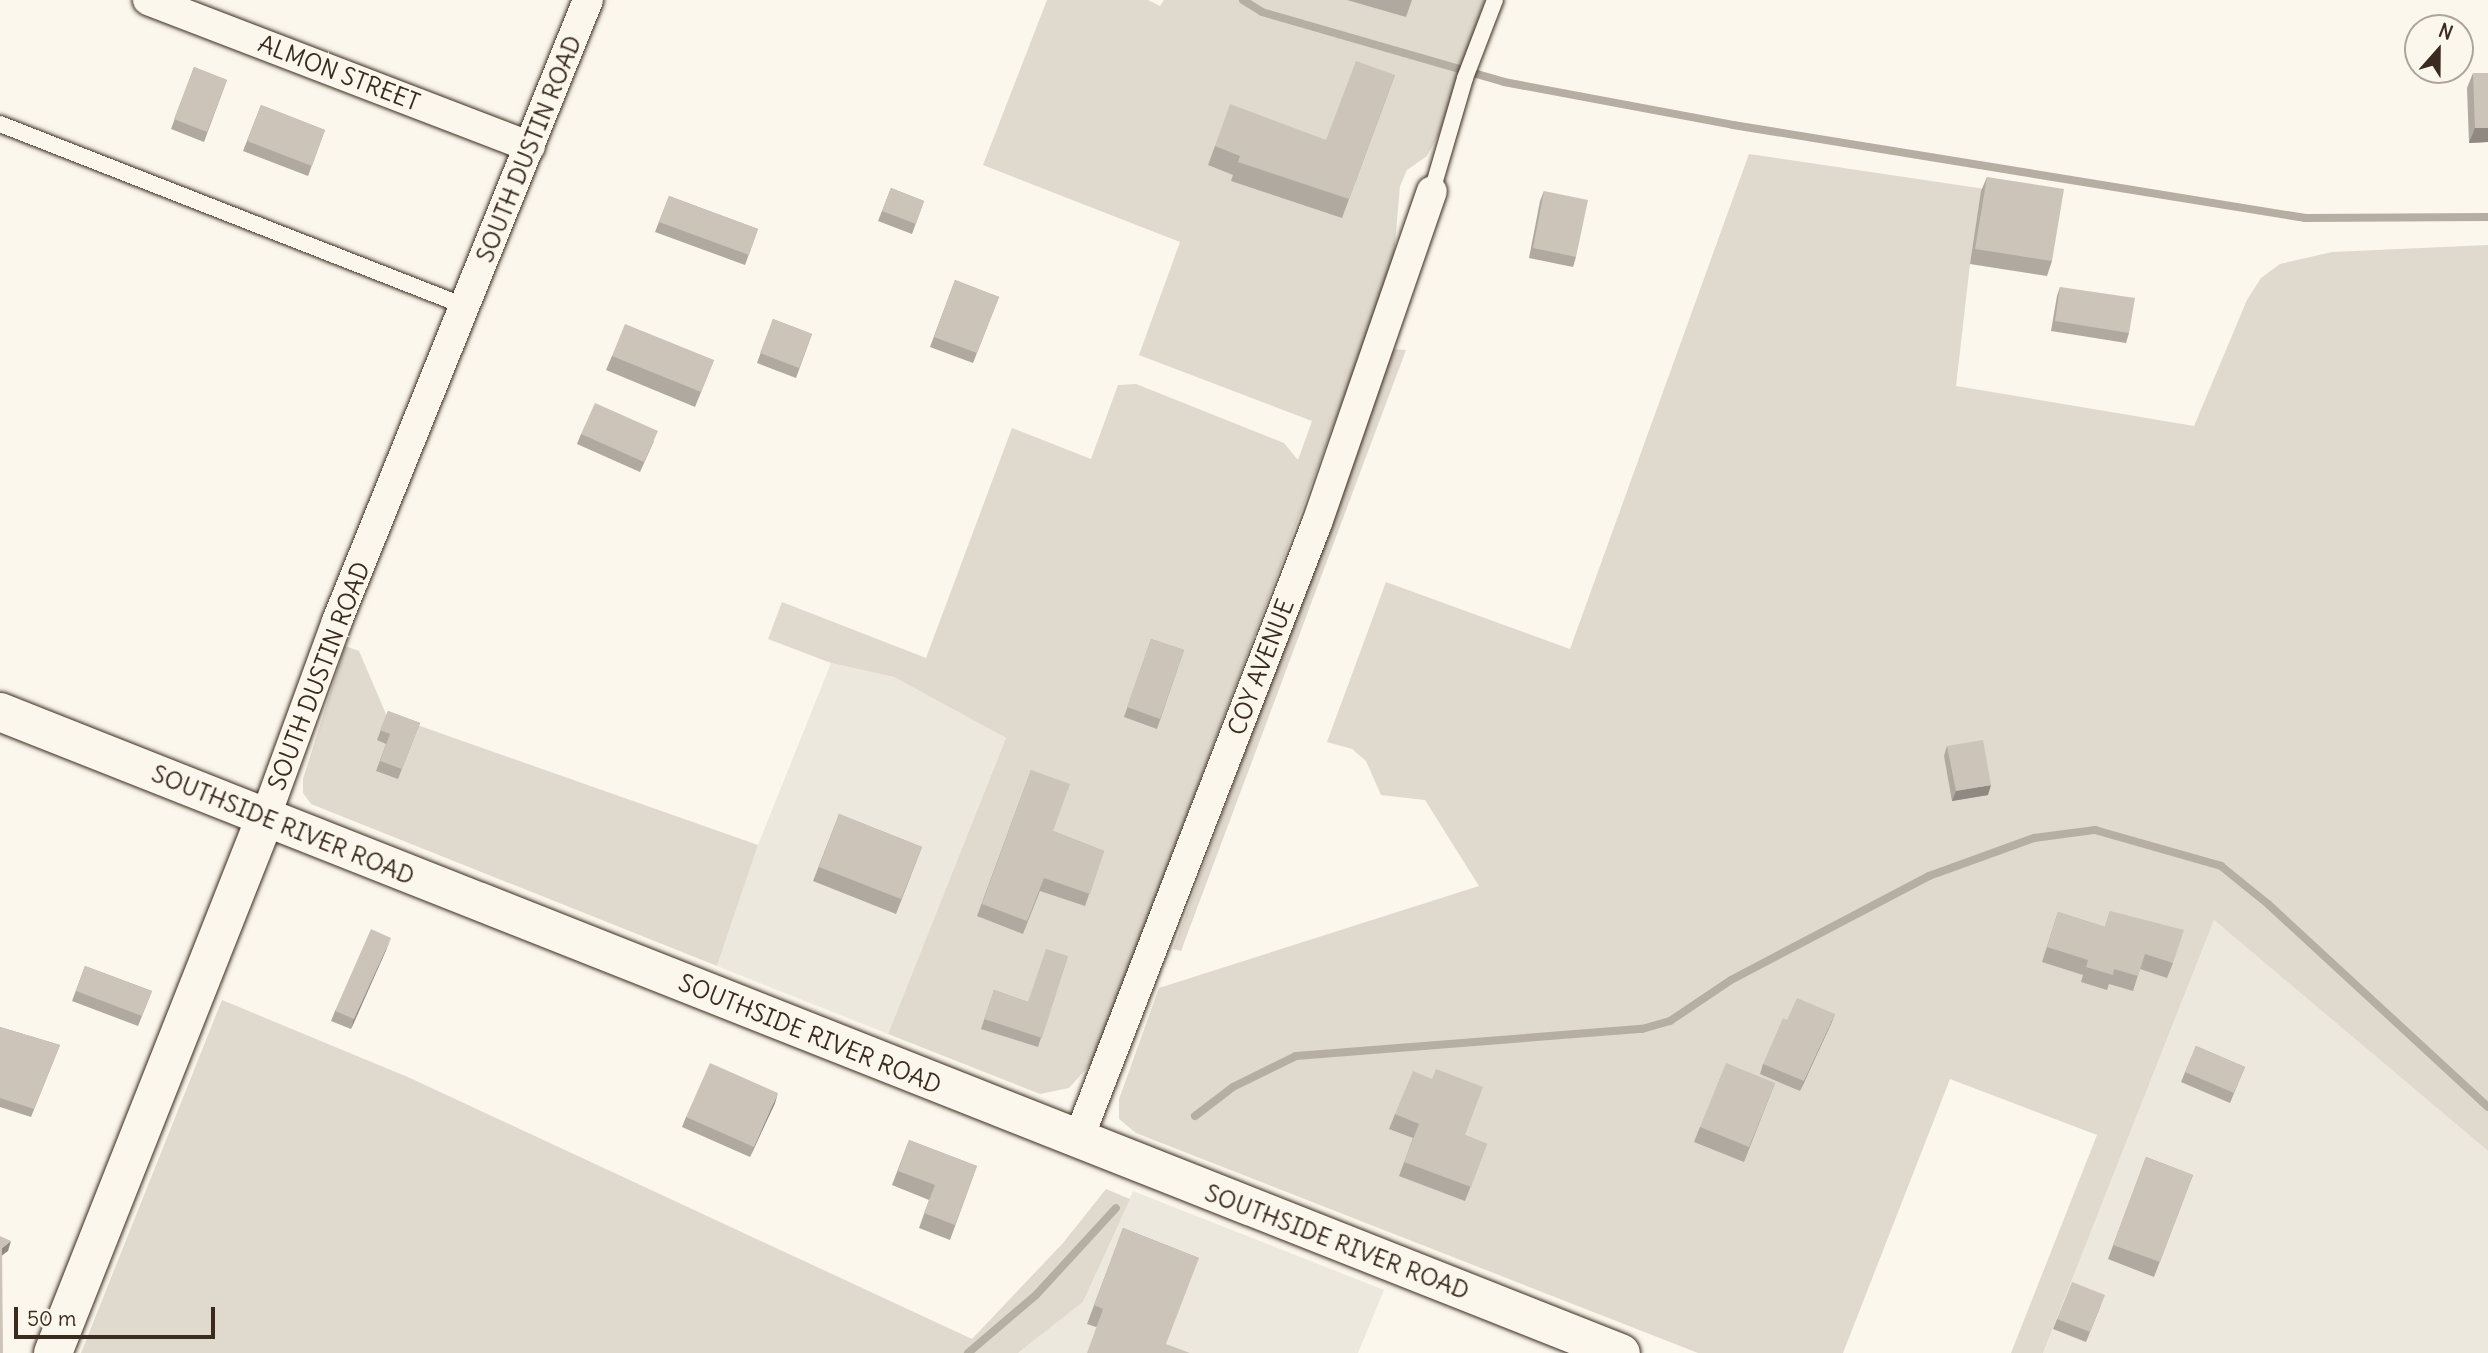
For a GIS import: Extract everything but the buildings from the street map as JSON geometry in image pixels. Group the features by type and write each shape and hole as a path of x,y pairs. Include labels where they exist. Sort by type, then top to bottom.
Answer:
{"main road":[{"name":"SOUTHSIDE RIVER ROAD","path":"0,712 1621,1353"},
{"name":"SOUTH DUSTIN ROAD","path":"53,1353 265,818"}],"street":[{"name":"ALMON STREET","path":"148,0 530,147"},
{"name":"SOUTH DUSTIN ROAD","path":"265,818 337,621 467,307 588,0"},
{"name":"COY AVENUE","path":"1078,1140 1317,523 1432,191"}],"lane":[{"path":"1432,191 1465,78 1495,0"},
{"path":"0,124 467,307"}],"shaded area":[{"path":"1047,0 1148,0 1160,6 1164,0 1485,0 1439,134 1427,156 1407,170 1400,186 1393,267 1095,1059 1069,1088 1040,1094 888,1034 1006,738 894,677 831,663 768,639 782,602 926,658 1012,428 1091,459 1118,385 1136,384 1284,443 1298,460 1312,421 1139,355 1180,242 983,165"},
{"path":"1749,154 1985,189 1970,264 1956,386 2194,426 2247,300 2261,278 2280,264 2332,252 2488,245 2488,1151 2214,920 2043,1353 2011,1353 2097,1135 1950,1079 1843,1353 1698,1353 1136,1133 1119,1119 1119,1099 1159,988 1479,886 1425,800 1381,795 1366,761 1352,749 1327,742 1386,582 1570,649"},
{"path":"1393,349 1406,350 1181,951 1173,949"},
{"path":"345,646 359,651 386,714 758,845 717,966 311,804 303,793 303,779"},
{"path":"831,663 894,677 1006,738 888,1034 717,966 758,845"},
{"path":"2214,920 2488,1151 2488,1353 2043,1353"},
{"path":"222,1000 410,1078 972,1339 1063,1243 1106,1189 1130,1199 1083,1302 1018,1353 81,1353"},
{"path":"1133,1191 1384,1290 1358,1353 1018,1353 1083,1302"}],"waterway":[{"path":"1243,0 1262,12 1504,82 1733,125 2305,218 2488,217"},
{"path":"1195,1116 1233,1087 1296,1056 1642,1029 1670,1021 1731,980 1929,876 2034,838 2095,830 2221,866 2268,904 2488,1107"},
{"path":"968,1353 1036,1295 1116,1208"}]}
